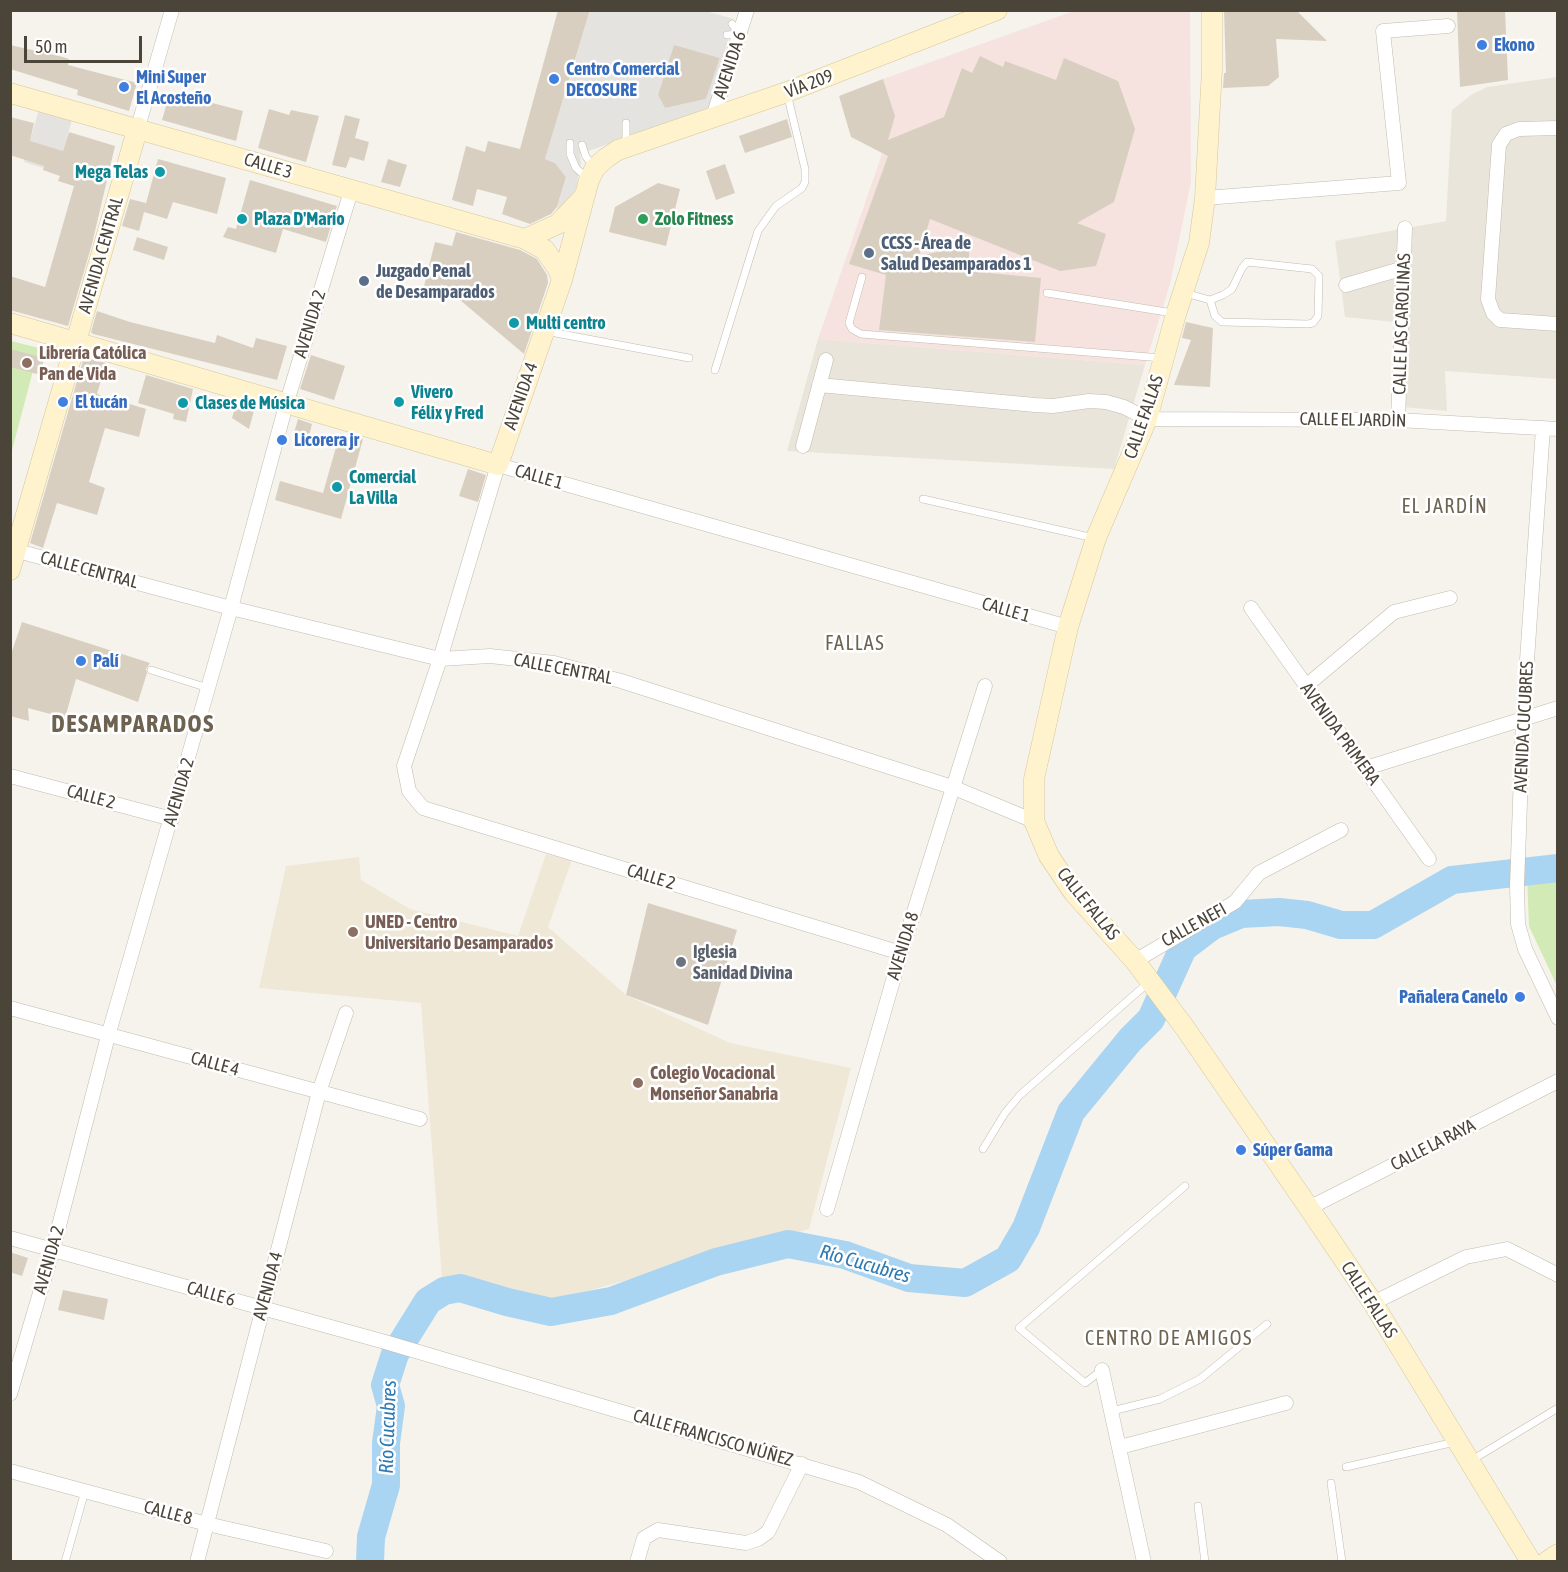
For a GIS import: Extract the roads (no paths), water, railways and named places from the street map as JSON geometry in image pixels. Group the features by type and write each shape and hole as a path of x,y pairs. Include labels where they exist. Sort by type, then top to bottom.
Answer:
{"main road":[{"name":"VÍA 209","path":"623,149 648,134 712,120 997,10"},
{"name":"CALLE FALLAS","path":"1212,10 1212,69 1205,198 1199,243 1182,292 1148,419 1096,538 1068,627 1034,779 1034,821 1049,856 1074,893 1135,961 1185,1028 1309,1208 1373,1304 1531,1562"},
{"name":"CALLE 3","path":"10,93 138,127 351,191 525,239 545,250 558,269 562,280"},
{"name":"AVENIDA CENTRAL","path":"10,570 13,550 138,127"},
{"path":"525,239 558,224 590,181 623,149"},
{"name":"AVENIDA 4","path":"498,465 562,280 590,181"},
{"name":"CALLE 1","path":"10,323 498,465"},
{"path":"1546,1562 1557,1554"}],"street":[{"name":"AVENIDA CENTRAL","path":"138,127 172,10"},
{"name":"AVENIDA 6","path":"712,120 733,31 747,10"},
{"path":"1205,198 1399,183 1383,31 1448,26"},
{"path":"1557,128 1519,129 1506,134 1499,146 1488,299 1493,313 1500,320 1557,324"},
{"name":"AVENIDA 2","path":"10,1394 53,1249 108,1036 231,608 286,405 351,191"},
{"name":"CALLE LAS CAROLINAS","path":"1398,420 1405,228"},
{"path":"1346,285 1404,268"},
{"path":"803,446 826,360"},
{"path":"819,385 1035,405 1106,402 1124,407 1148,419"},
{"name":"CALLE EL JARDÌN","path":"1148,419 1398,420 1557,429"},
{"name":"AVENIDA CUCUBRES","path":"1543,428 1523,718 1516,886 1518,924 1525,949 1557,1018"},
{"name":"CALLE 1","path":"498,465 1068,627"},
{"name":"AVENIDA 4","path":"410,791 404,766 440,659 498,465"},
{"name":"CALLE CENTRAL","path":"13,550 231,608 440,659 490,656 554,663 621,681 952,787 1034,821"},
{"path":"1306,686 1394,612 1450,598"},
{"name":"AVENIDA PRIMERA","path":"1251,608 1429,859"},
{"name":"AVENIDA 8","path":"827,1209 900,953 985,686"},
{"path":"1365,768 1557,708"},
{"name":"CALLE 2","path":"10,776 171,819"},
{"name":"CALLE 2","path":"410,791 423,808 900,953"},
{"name":"CALLE NEFI","path":"1135,961 1235,902 1259,873 1341,830"},
{"name":"CALLE 4","path":"10,1008 420,1119"},
{"name":"AVENIDA 4","path":"197,1562 319,1092 346,1013"},
{"name":"CALLE LA RAYA","path":"1309,1208 1557,1081"},
{"name":"CALLE 6","path":"10,1238 412,1350"},
{"path":"1373,1304 1466,1257 1508,1249 1557,1275"},
{"name":"CALLE FRANCISCO NÚÑEZ","path":"412,1350 859,1482 947,1525 1000,1562"},
{"path":"1102,1370 1144,1562"},
{"path":"1120,1447 1286,1403"},
{"path":"637,1562 644,1538 658,1530 746,1543 758,1539 768,1532 802,1464"},
{"name":"CALLE 8","path":"10,1471 207,1524 326,1551"}],"lane":[{"path":"715,370 758,231 776,206 802,188 806,182 787,92"},
{"path":"623,149 626,123"},
{"path":"570,143 570,154 576,168 590,181"},
{"path":"582,145 590,181"},
{"path":"1182,292 1210,300 1232,289 1247,262 1312,269 1319,276 1318,316 1313,323 1222,322 1215,316 1210,300"},
{"path":"862,277 849,323 861,334 1164,358"},
{"path":"1047,293 1176,314"},
{"path":"543,331 689,358"},
{"path":"923,499 1096,538"},
{"path":"151,670 208,688"},
{"path":"983,1149 1005,1113 1020,1095 1151,984"},
{"path":"1102,1370 1085,1383 1019,1328 1185,1186"},
{"path":"1112,1411 1160,1399 1200,1379 1267,1324"},
{"path":"1469,1461 1557,1408"},
{"path":"1346,1467 1457,1441"},
{"path":"1331,1483 1342,1562"},
{"path":"66,1562 85,1491"},
{"path":"1198,1506 1205,1562"}],"waterway":[{"name":"Río Cucubres","path":"370,1562 371,1537 386,1485 386,1443 391,1406 385,1385 395,1354 428,1301 444,1291 460,1288 551,1312 611,1301 716,1262 788,1244 845,1255 909,1278 965,1283 1008,1259 1026,1228 1071,1112 1130,1040 1151,1019 1183,948 1212,926 1241,914 1279,912 1307,915 1341,925 1373,925 1452,880 1558,868"}],"place":[{"name":"Ekono","path":"1482,45"},
{"name":"Centro Comercial DECOSURE","path":"554,79"},
{"name":"Mini Super El Acosteño","path":"124,87"},
{"name":"Mega Telas","path":"160,172"},
{"name":"Plaza D'Mario","path":"242,219"},
{"name":"Zolo Fitness","path":"643,219"},
{"name":"CCSS - Área de Salud Desamparados 1","path":"869,253"},
{"name":"Juzgado Penal de Desamparados","path":"364,281"},
{"name":"Multi centro","path":"514,323"},
{"name":"Librería Católica Pan de Vida","path":"27,363"},
{"name":"El tucán","path":"63,402"},
{"name":"Vivero Félix y Fred","path":"399,402"},
{"name":"Clases de Música","path":"183,403"},
{"name":"Licorera jr","path":"282,440"},
{"name":"Comercial La Villa","path":"337,487"},
{"name":"Palí","path":"81,661"},
{"name":"UNED - Centro Universitario Desamparados","path":"353,932"},
{"name":"Iglesia Sanidad Divina","path":"681,962"},
{"name":"Pañalera Canelo","path":"1520,997"},
{"name":"Colegio Vocacional Monseñor Sanabria","path":"638,1083"},
{"name":"Súper Gama","path":"1241,1150"}],"district":[{"name":"EL JARDÍN","path":"1445,507"},
{"name":"FALLAS","path":"855,644"},
{"name":"DESAMPARADOS","path":"133,724"},
{"name":"CENTRO DE AMIGOS","path":"1169,1339"}]}
